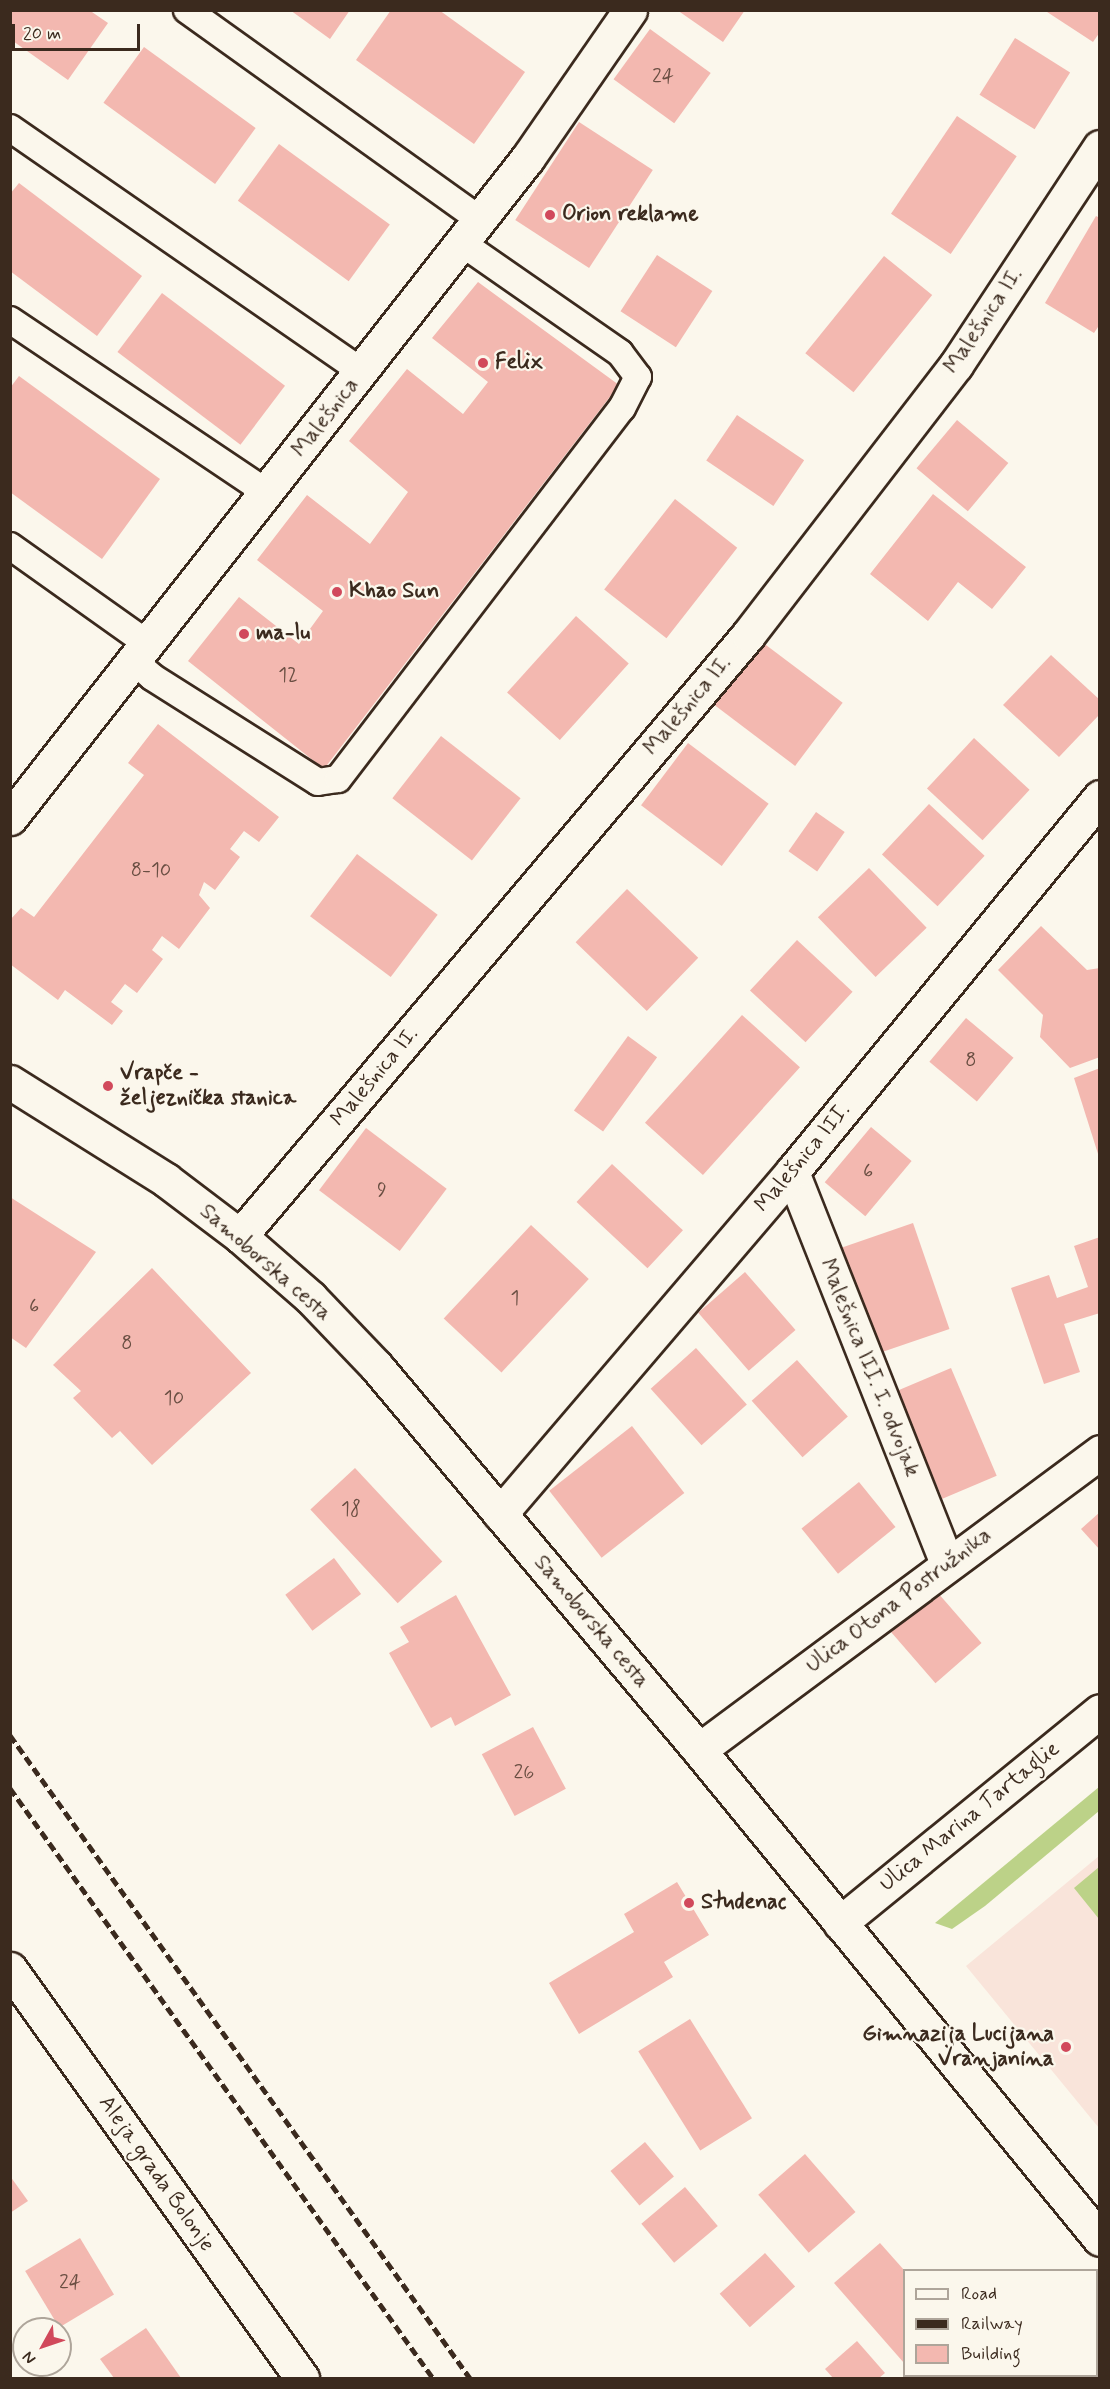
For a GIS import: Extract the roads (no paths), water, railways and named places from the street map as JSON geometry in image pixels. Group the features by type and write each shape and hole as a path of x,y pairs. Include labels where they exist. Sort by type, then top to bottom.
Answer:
{"street":[{"name":"Malešnica","path":"10,818 471,231 630,10"},
{"name":"Malešnica II.","path":"240,1236 748,635 956,365 1100,147"},
{"name":"Malešnica III.","path":"500,1514 792,1172 1100,797"},
{"name":"Samoborska cesta","path":"10,1082 166,1180 240,1236 311,1298 376,1366 699,1750 1100,2239"},
{"name":"Malešnica III. I. odvojak","path":"792,1172 947,1563"},
{"name":"Ulica Otona Postružnika","path":"699,1750 947,1563 1100,1452"},
{"name":"Ulica Marina Tartaglie","path":"840,1923 1100,1711"},
{"name":"Aleja grada Bolonje","path":"10,1969 302,2379"}],"lane":[{"path":"10,546 141,653 152,677 318,782 338,779 622,408 638,377 620,353 471,231 187,10"},
{"path":"10,128 362,372"},
{"path":"10,320 267,493"}],"railway":[{"path":"10,1735 470,2378"},
{"path":"10,1788 433,2378"}],"place":[{"name":"Orion reklame","path":"550,215"},
{"name":"Felix","path":"483,363"},
{"name":"Khao Sun","path":"337,592"},
{"name":"ma-lu","path":"244,634"},
{"name":"Vrapče - željeznička stanica","path":"108,1086"},
{"name":"Studenac","path":"689,1903"},
{"name":"Gimnazija Lucijana Vranjanina","path":"1066,2047"}]}
